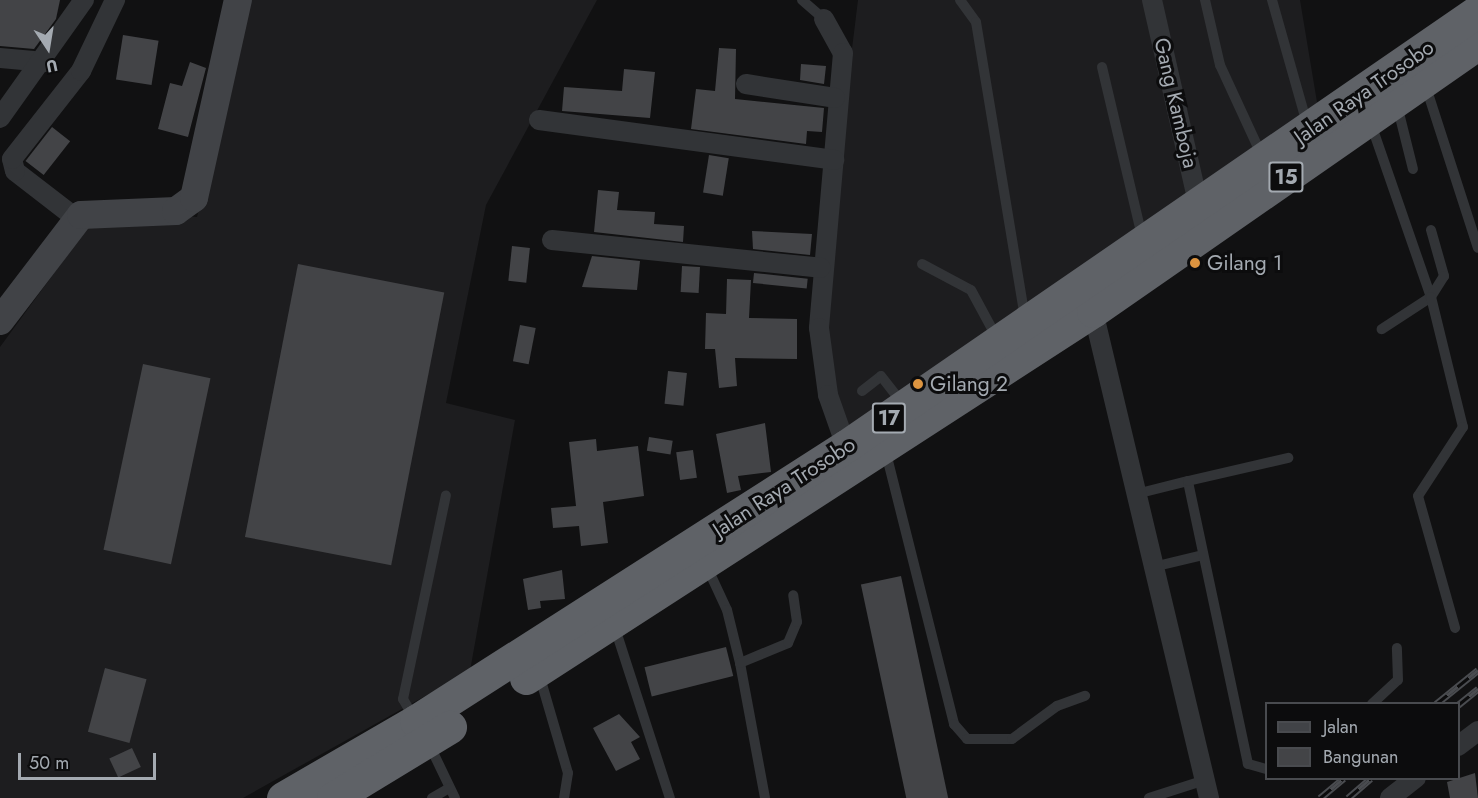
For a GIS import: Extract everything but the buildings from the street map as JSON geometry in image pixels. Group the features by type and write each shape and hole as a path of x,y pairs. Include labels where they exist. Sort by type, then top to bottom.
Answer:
{"highway":[{"name":"Jalan Raya Trosobo","path":"333,798 364,785 422,731 1027,326 1477,17"},
{"name":"Jalan Raya Trosobo","path":"283,798 422,731 538,670 614,625 885,448 1093,311 1424,81 1477,17"}],"street":[{"path":"0,118 45,62 84,0"},
{"path":"76,219 15,171 12,159 81,71 115,0"},
{"path":"0,321 76,219 89,213 176,212 194,198 238,0"},
{"name":"Gang Kamboja","path":"1152,0 1199,207"},
{"path":"824,19 843,54 835,98 834,160 821,268 822,366 846,446"},
{"path":"0,58 45,62"},
{"path":"746,84 835,98"},
{"path":"539,120 834,160"},
{"path":"552,240 821,268"},
{"path":"1093,311 1207,789"},
{"path":"1460,744 1478,731"},
{"path":"1390,798 1413,780"}],"lane":[{"path":"802,0 824,19"},
{"path":"960,0 976,22 1027,326"},
{"path":"1205,0 1220,65 1265,161"},
{"path":"1272,0 1296,102 1310,132"},
{"path":"1102,67 1144,246"},
{"path":"1424,81 1478,248"},
{"path":"1396,100 1413,169"},
{"path":"1370,119 1431,297 1463,427 1418,496 1455,628"},
{"path":"1382,329 1431,297 1444,276 1431,230"},
{"path":"922,264 971,290 999,344"},
{"path":"862,391 881,376 905,407"},
{"path":"885,448 954,724 967,739 1012,739 1057,706 1085,696"},
{"path":"1136,494 1288,458"},
{"path":"1188,481 1248,764 1265,769"},
{"path":"432,798 452,793 422,731 403,699 446,495"},
{"path":"1153,567 1203,555"},
{"path":"706,565 727,610 740,663 765,798"},
{"path":"740,663 788,643 797,622 793,596"},
{"path":"614,625 670,798"},
{"path":"1374,702 1398,680 1397,648"},
{"path":"538,670 568,773 564,798"},
{"path":"1149,798 1207,789"}],"shaded area":[{"path":"248,0 597,0 486,205 446,403 515,420 470,671 243,798 0,798 0,347 101,209 197,217"},
{"path":"858,0 1300,0 1318,108 840,435 814,357"}],"railway":[{"path":"1438,702 1478,670"},
{"path":"1460,703 1478,689"},
{"path":"1320,798 1342,780"},
{"path":"1348,798 1369,780"}],"place":[{"name":"Gilang 1","path":"1195,263"},
{"name":"Gilang 2","path":"918,384"}]}
